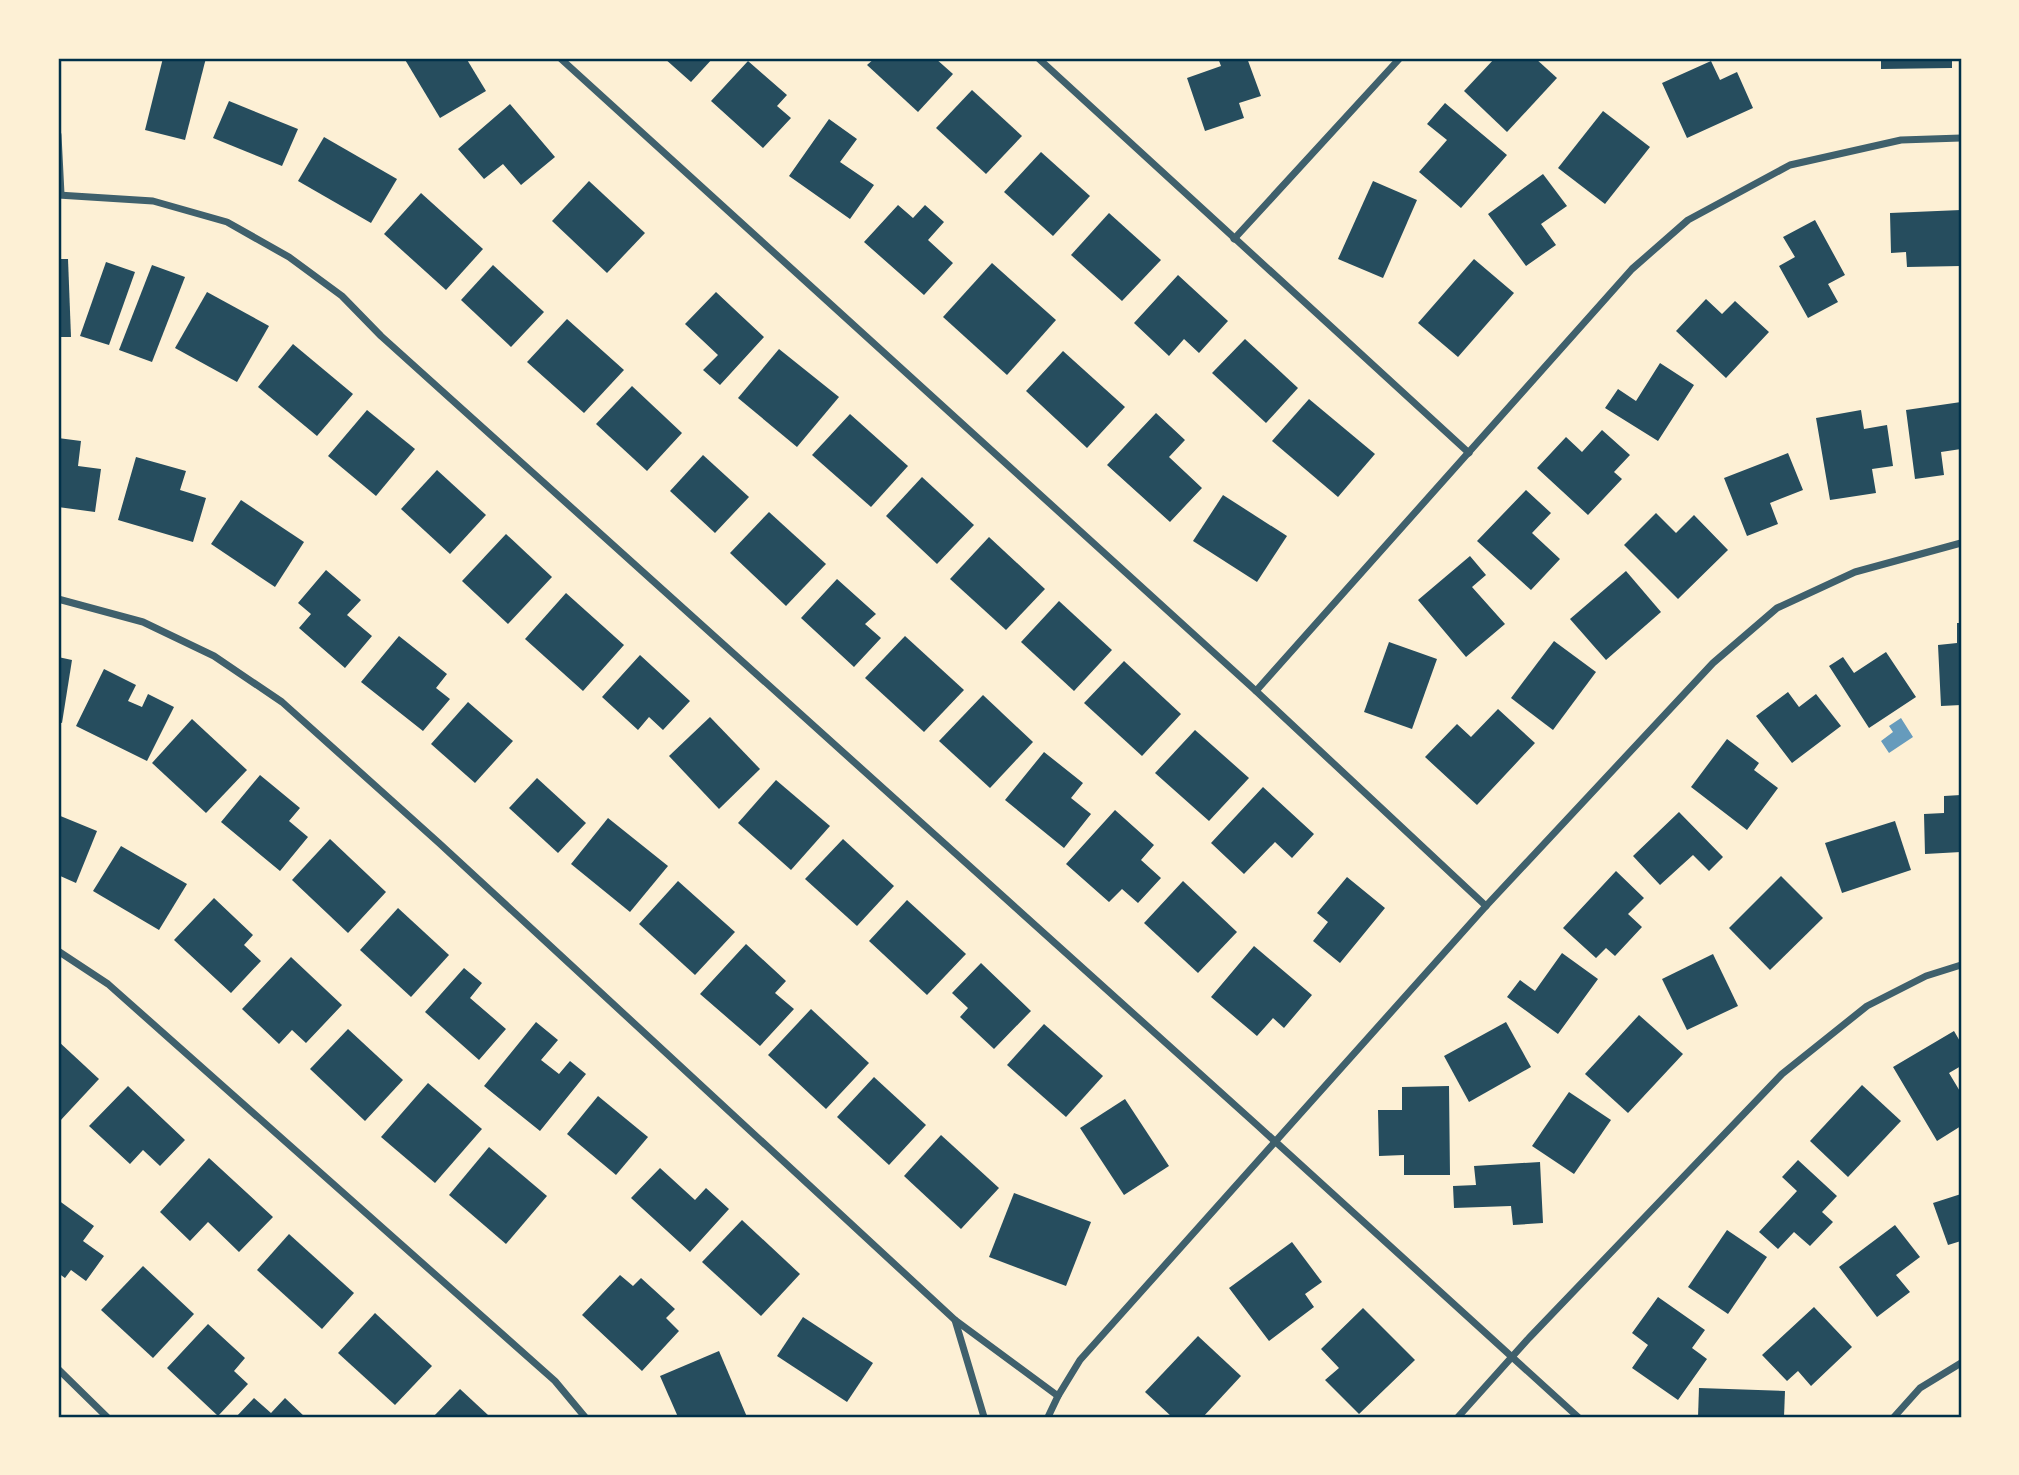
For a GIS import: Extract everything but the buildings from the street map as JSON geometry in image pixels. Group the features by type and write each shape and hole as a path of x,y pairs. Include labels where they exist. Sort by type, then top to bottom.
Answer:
{"street":[{"path":"560,58 1256,691 1486,906"},
{"path":"1038,58 1469,453"},
{"path":"1234,239 1400,58"},
{"path":"58,135 60,195 153,201 227,222 289,257 342,296 391,345 1578,1417"},
{"path":"1256,691 1632,269 1688,220 1790,165 1901,140 1961,138"},
{"path":"1048,1417 1080,1360 1486,906 1713,663 1777,608 1855,572 1961,543"},
{"path":"58,598 143,622 214,656 282,702 439,843 955,1320 1058,1396"},
{"path":"58,951 108,984 555,1381 585,1417"},
{"path":"1458,1417 1511,1357 1782,1074 1867,1006 1926,976 1961,965"},
{"path":"955,1320 984,1417"},
{"path":"1894,1417 1920,1388 1961,1363"},
{"path":"58,1369 107,1417"}],"water":[{"path":"1901,718 1913,737 1889,753 1881,741 1893,732 1889,726"}]}
